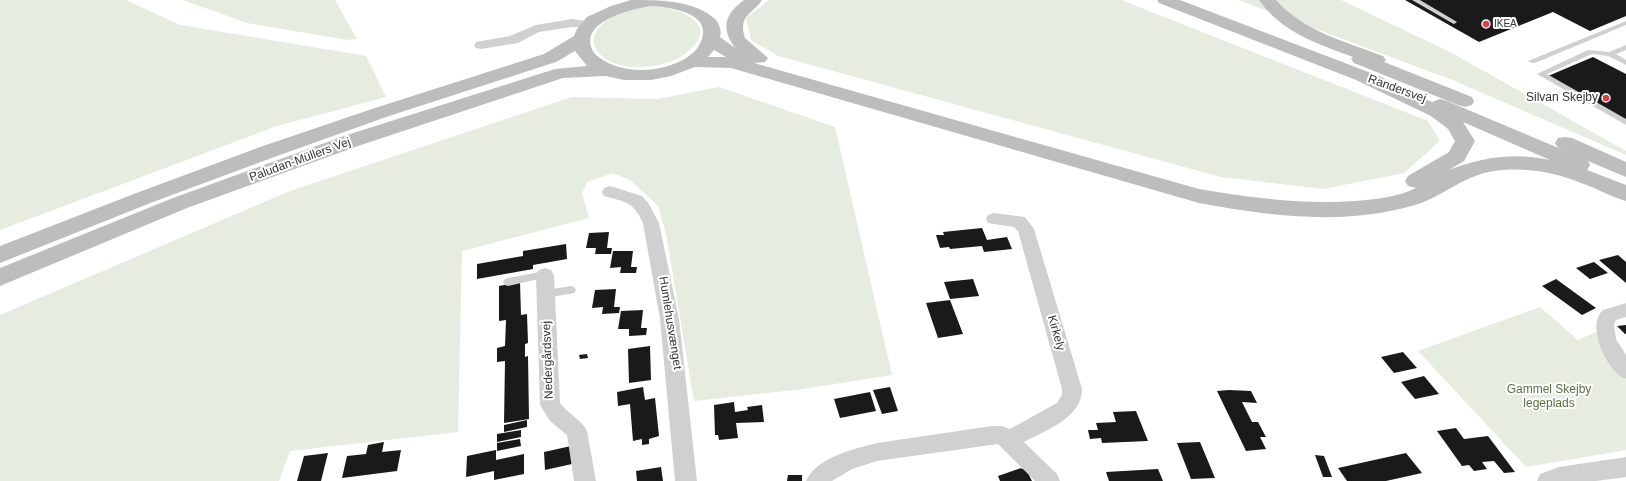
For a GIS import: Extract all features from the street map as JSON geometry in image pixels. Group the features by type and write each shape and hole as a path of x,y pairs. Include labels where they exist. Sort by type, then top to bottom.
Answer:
{"main road":[{"path":"741,0 729,7 710,31 708,46 701,54 691,62 675,69 657,74 637,75 608,70 590,60 584,50 586,32 601,16 616,8 633,4 650,1 668,2 684,6 704,17 710,31 724,50 740,58 1186,180 1241,192 1290,198 1333,198 1392,190 1420,178 1457,156 1465,141 1455,125 1438,112 1364,78"},
{"path":"754,0 737,14 733,25 734,35 740,45 753,55 778,68"},
{"name":"Randersvej","path":"1166,0 1364,78 1425,99 1513,135 1626,186"},
{"name":"Randersvej","path":"1206,0 1446,94 1626,170"},
{"path":"1267,0 1282,17 1295,26 1325,40 1402,70 1446,94"},
{"path":"684,6 709,1"},
{"name":"Paludan-Müllers Vej","path":"0,255 146,196 270,151 382,112 550,58 586,32"},
{"path":"691,62 732,64 1199,196 1266,207 1320,210 1370,207 1414,197 1463,172 1487,164 1514,162 1545,166 1578,174 1626,194"},
{"name":"Paludan-Müllers Vej","path":"0,276 180,203 366,136 561,73 608,70"}],"street":[{"path":"480,45 513,40 536,29 572,23 586,32"},
{"name":"Humlehusvænget","path":"610,192 638,200 651,223 671,320 678,376 686,481"},
{"name":"Kirkely","path":"994,219 1018,221 1026,229 1072,389 1072,397 1064,409 1009,440"},
{"name":"Nedergårdsvej","path":"546,285 550,405 557,415 577,432 585,481"},
{"path":"1626,310 1610,315 1606,319 1604,327 1605,336 1626,371"},
{"path":"817,481 846,462 877,452 992,435 1002,435 1009,440 1049,481"},
{"path":"1548,481 1560,477 1626,467"}],"lane":[{"path":"1415,0 1454,22"},
{"path":"1532,61 1626,23"},
{"path":"1610,54 1626,47"},
{"path":"1626,63 1610,54 1591,52 1541,74 1626,122"},
{"path":"508,282 546,285 571,290"}],"green space":[{"path":"0,0 126,0 180,25 366,56 386,97 277,126 0,230"},
{"path":"183,0 335,0 357,39 348,40 247,23"},
{"path":"769,0 1121,0 1428,121 1440,141 1404,173 1323,189 1221,177 778,56 751,40 746,18"},
{"path":"1238,0 1341,0 1452,53 1626,151 1626,155 1450,79"},
{"path":"654,6 686,15 694,20 699,27 700,35 696,44 685,54 667,63 655,66 631,67 610,61 596,50 594,36 597,30 608,19 621,12"},
{"path":"719,87 835,127 892,375 803,389 694,401 666,234 658,206 630,180 613,173 587,182 582,193 589,218 462,251 458,432 290,451 279,481 0,481 0,315 290,191 572,97 657,99"},
{"name":"Gammel Skejby legeplads","path":"1540,307 1578,340 1598,331 1600,340 1626,381 1626,450 1526,467 1418,351"}],"building":[{"name":"IKEA","path":"1405,0 1626,0 1626,16 1590,31 1553,12 1479,42"},
{"name":"Silvan Skejby","path":"1593,57 1626,74 1626,120 1548,76"},
{"path":"982,228 987,240 1007,237 1012,249 984,252 982,246 950,249 949,247 940,248 936,235 944,235 943,232"},
{"path":"609,232 607,248 612,248 611,254 595,254 596,248 586,248 589,233"},
{"path":"566,244 567,259 533,265 533,269 477,279 477,264 523,256 523,251"},
{"path":"613,251 633,251 631,267 637,267 636,273 620,273 621,267 610,268"},
{"path":"1618,255 1626,262 1626,283 1599,260"},
{"path":"1594,262 1608,273 1590,279 1576,268"},
{"path":"973,279 979,296 950,299 944,282"},
{"path":"1556,279 1596,308 1582,315 1542,286"},
{"path":"520,282 521,315 527,314 528,343 525,344 525,357 528,356 529,419 504,423 505,361 497,362 497,348 505,346 506,320 499,321 499,286"},
{"path":"616,289 614,307 620,307 619,313 602,314 603,307 592,308 595,290"},
{"path":"950,300 963,334 938,338 926,303"},
{"path":"643,310 641,328 647,328 646,335 629,336 629,329 618,329 621,311"},
{"path":"1626,325 1626,334 1617,326"},
{"path":"650,346 651,380 629,383 628,349"},
{"path":"1403,352 1417,368 1394,373 1381,357"},
{"path":"587,354 588,358 580,359 579,355"},
{"path":"1424,376 1439,394 1415,399 1401,382"},
{"path":"643,387 645,400 655,398 659,436 649,439 649,444 642,445 642,439 633,441 630,404 618,406 617,392"},
{"path":"890,387 898,411 882,414 873,390"},
{"path":"1217,391 1251,391 1257,403 1242,402 1252,422 1258,422 1266,437 1260,437 1266,449 1246,451"},
{"path":"870,392 876,411 840,418 834,399"},
{"path":"734,402 735,412 748,410 747,407 762,405 764,422 736,423 738,438 719,440 718,435 715,435 714,405"},
{"path":"1136,411 1148,441 1102,443 1101,438 1090,439 1088,430 1098,430 1096,423 1116,422 1113,412"},
{"path":"527,420 527,427 504,432 504,425"},
{"path":"1456,428 1464,439 1488,436 1515,472 1504,473 1494,461 1482,462 1487,469 1474,471 1469,465 1462,466 1437,431"},
{"path":"521,430 521,437 497,442 497,434"},
{"path":"520,439 521,446 497,451 497,443"},
{"path":"384,442 382,452 401,450 397,471 342,478 347,456 366,454 368,445"},
{"path":"1200,442 1215,478 1191,479 1177,443"},
{"path":"571,446 572,464 545,470 544,452"},
{"path":"496,450 496,460 524,454 524,474 494,480 494,471 466,477 467,456"},
{"path":"328,453 321,481 297,481 304,456"},
{"path":"1406,453 1422,473 1386,481 1347,481 1338,468"},
{"path":"1315,455 1324,456 1332,477 1323,477"},
{"path":"661,467 663,481 637,481 636,471"},
{"path":"1029,467 1033,474 1029,475 1032,481 1000,481 998,476 1021,468"},
{"path":"1158,469 1163,481 1109,481 1106,472"},
{"path":"788,475 802,475 802,481 787,481"}],"place":[{"name":"IKEA","path":"1486,24"},
{"name":"Silvan Skejby","path":"1606,98"}]}
